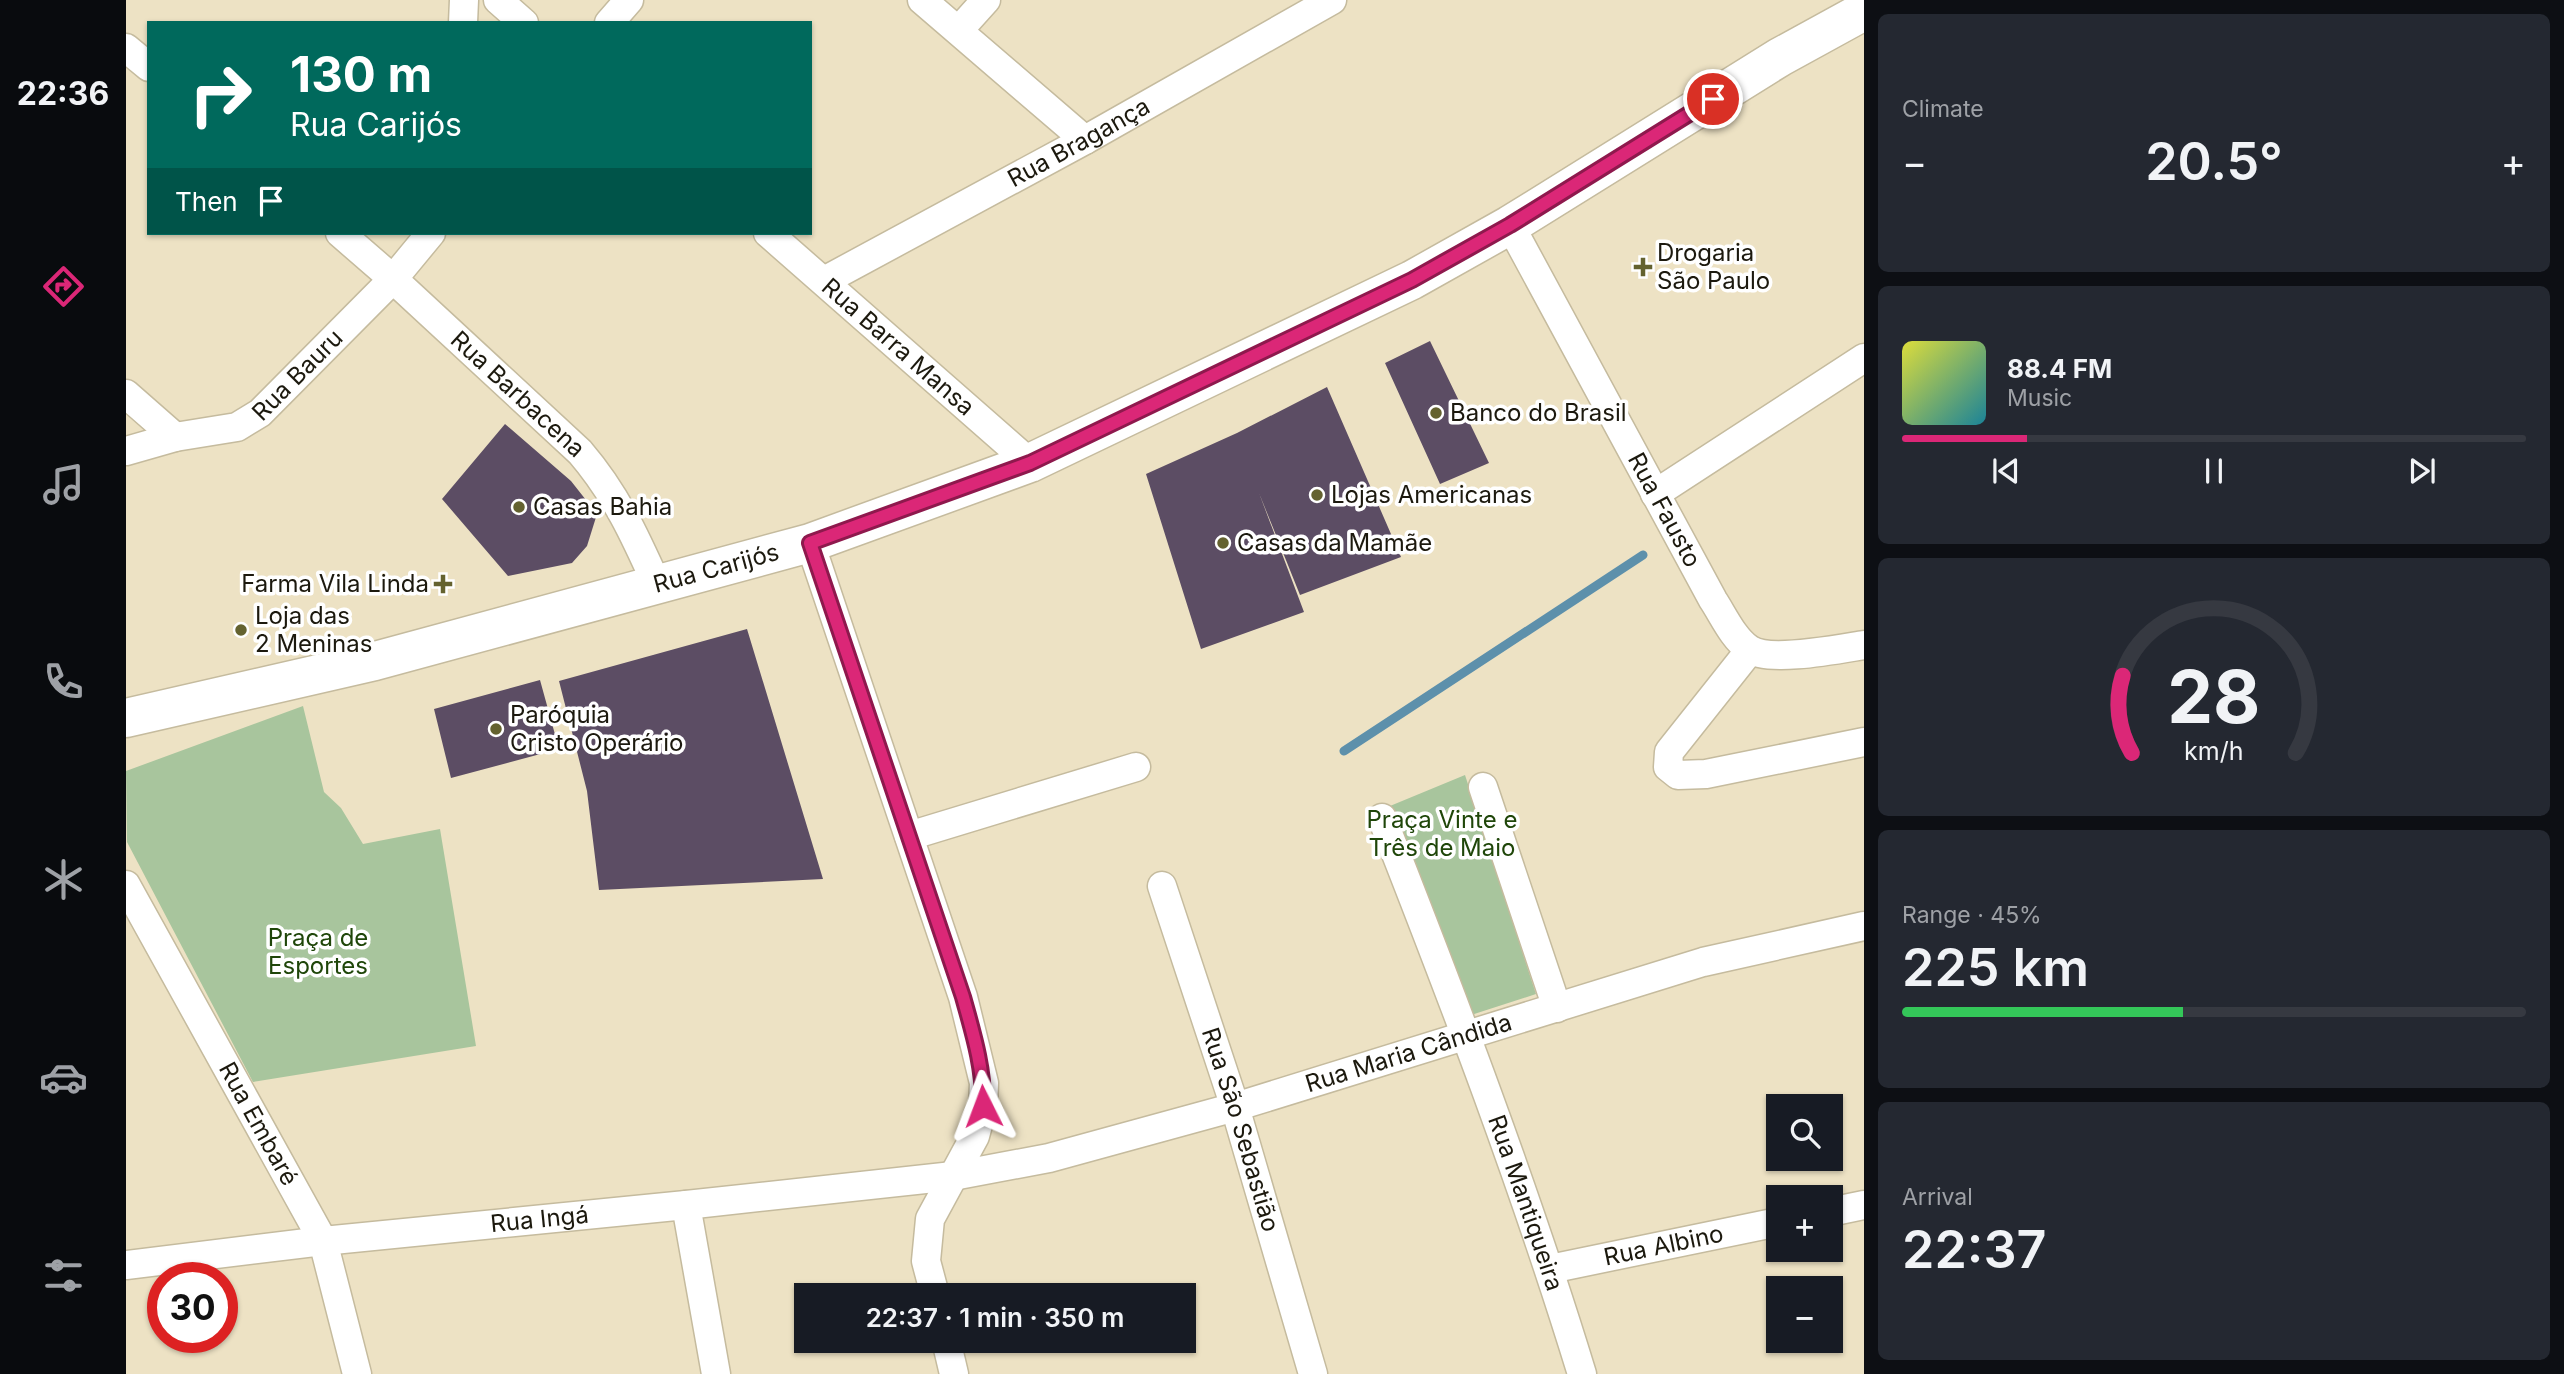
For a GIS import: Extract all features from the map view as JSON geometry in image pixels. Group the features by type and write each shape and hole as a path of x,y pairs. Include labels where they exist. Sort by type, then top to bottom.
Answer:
{"main road":[{"name":"Rua Carijós","path":"126,718 375,661 810,543 1030,463 1412,280 1510,225 1780,57 1864,11"}],"street":[{"path":"463,21 464,0"},
{"path":"498,0 521,21"},
{"path":"611,21 629,0"},
{"path":"922,0 1085,140"},
{"path":"959,30 986,0"},
{"name":"Rua Bragança","path":"824,281 1085,140 1332,0"},
{"path":"126,48 147,65"},
{"name":"Rua Fausto","path":"1510,225 1713,600 1750,650"},
{"name":"Rua Barbacena","path":"342,235 580,452 603,479 629,523 657,585"},
{"name":"Rua Bauru","path":"126,451 175,437 237,427 260,413 393,279 429,235"},
{"name":"Rua Barra Mansa","path":"770,235 1030,463"},
{"path":"1655,494 1864,358"},
{"path":"126,394 175,437"},
{"path":"810,543 963,997 984,1083 983,1106 975,1136 930,1219 926,1261 931,1283"},
{"path":"1864,645 1774,655 1750,650 1670,752 1668,767 1678,775 1706,774 1864,742"},
{"path":"909,836 1136,766"},
{"path":"1483,787 1557,1008"},
{"name":"Rua Mantiqueira","path":"1382,818 1467,1035 1550,1269 1582,1374"},
{"name":"Rua Embaré","path":"126,886 323,1241 357,1374"},
{"name":"Rua São Sebastião","path":"1162,886 1235,1107 1313,1374"},
{"name":"Rua Maria Cândida","path":"953,1175 1049,1158 1235,1107 1703,962 1864,926"},
{"name":"Rua Ingá","path":"126,1265 323,1241 953,1175"},
{"path":"686,1205 716,1374"},
{"path":"1843,1209 1864,1205"},
{"name":"Rua Albino","path":"1550,1269 1766,1225"},
{"path":"949,1353 954,1374"}],"green space":[{"name":"Praça de Esportes","path":"303,706 324,792 341,808 363,844 440,829 476,1046 253,1082 127,842 126,771"},
{"name":"Praça Vinte e Três de Maio","path":"1465,775 1536,994 1468,1016 1390,806"}],"building":[{"name":"Banco do Brasil","path":"1430,341 1489,463 1440,484 1385,363"},
{"path":"1327,387 1401,557 1300,595 1259,493 1304,612 1201,649 1146,474 1237,433"},
{"name":"Casas Bahia","path":"505,424 571,481 597,514 587,546 572,563 508,576 442,499"},
{"path":"747,629 823,879 599,890 587,791 559,681"},
{"name":"Paróquia Cristo Operário","path":"540,680 559,749 451,778 434,709"}],"waterway":[{"path":"1344,751 1643,555"}],"place":[{"name":"Drogaria São Paulo","path":"1643,267"},
{"name":"Banco do Brasil","path":"1436,413"},
{"name":"Lojas Americanas","path":"1317,495"},
{"name":"Casas Bahia","path":"519,507"},
{"name":"Casas da Mamãe","path":"1223,543"},
{"name":"Farma Vila Linda","path":"443,584"},
{"name":"Loja das 2 Meninas","path":"241,630"},
{"name":"Paróquia Cristo Operário","path":"496,729"}],"route":[{"path":"983,1106 984,1083 979,1054 963,997 810,543 1030,463 1412,280 1510,225 1713,99"}]}
